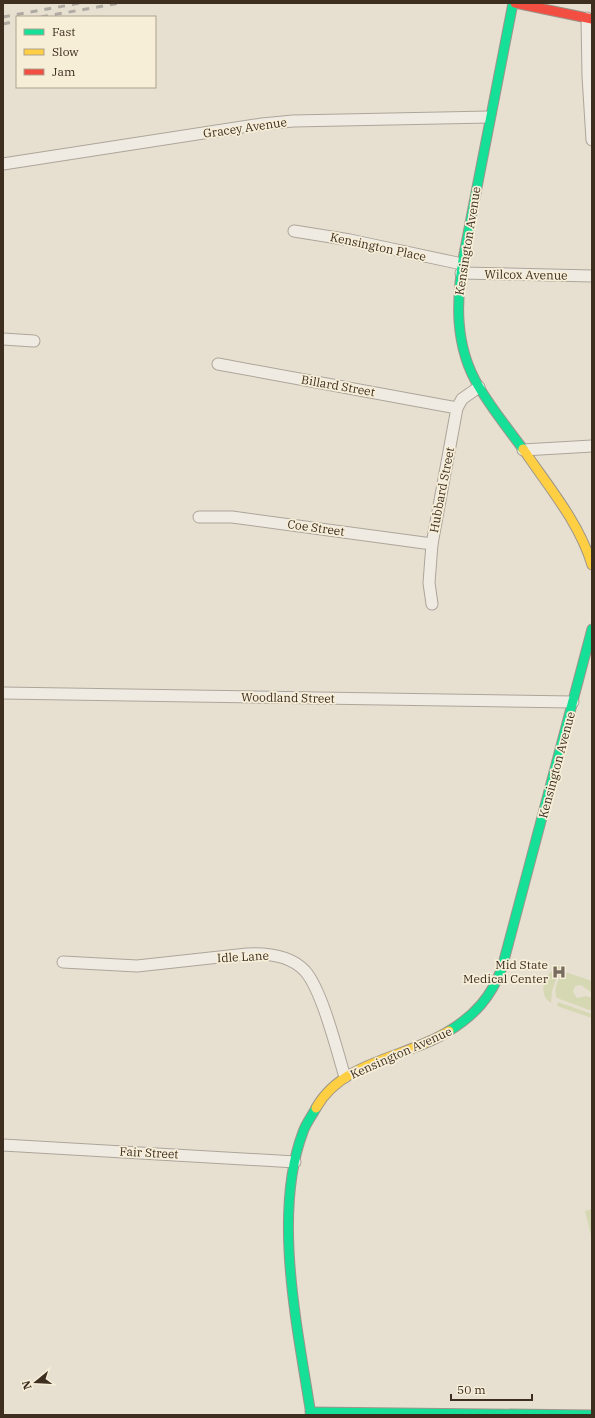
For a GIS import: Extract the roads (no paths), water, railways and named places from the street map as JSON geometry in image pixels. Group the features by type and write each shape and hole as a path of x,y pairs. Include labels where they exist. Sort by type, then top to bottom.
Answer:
{"main road":[{"path":"514,3 590,18"},
{"name":"Kensington Avenue","path":"514,3 489,117 461,268 458,308 459,330 470,367 479,387 578,529 587,548 592,566"},
{"name":"Kensington Avenue","path":"310,1414 290,1271 289,1218 295,1162 302,1136 313,1112 328,1092 345,1077 363,1067 420,1045 456,1028 484,1003 495,986 509,945 592,629"},
{"path":"310,1414 592,1414"}],"street":[{"path":"590,18 588,76 592,140"},
{"name":"Gracey Avenue","path":"3,164 262,124 293,121 489,117"},
{"name":"Kensington Place","path":"294,231 350,240 461,268"},
{"name":"Wilcox Avenue","path":"461,268 592,276"},
{"path":"3,339 34,341"},
{"name":"Billard Street","path":"218,364 457,408"},
{"path":"457,408 462,399 479,387"},
{"name":"Hubbard Street","path":"432,604 429,583 432,544 457,408"},
{"path":"523,450 592,446"},
{"name":"Coe Street","path":"200,517 232,517 432,544"},
{"name":"Woodland Street","path":"3,693 573,702"},
{"name":"Idle Lane","path":"63,962 137,966 247,954 280,956 294,962 304,971 312,983 319,997 345,1077"},
{"name":"Fair Street","path":"3,1145 295,1162"}],"railway":[{"path":"3,17 81,3"},
{"path":"47,16 120,3"},
{"path":"3,24 16,21"}],"place":[{"name":"Mid State Medical Center","path":"559,972"}]}
